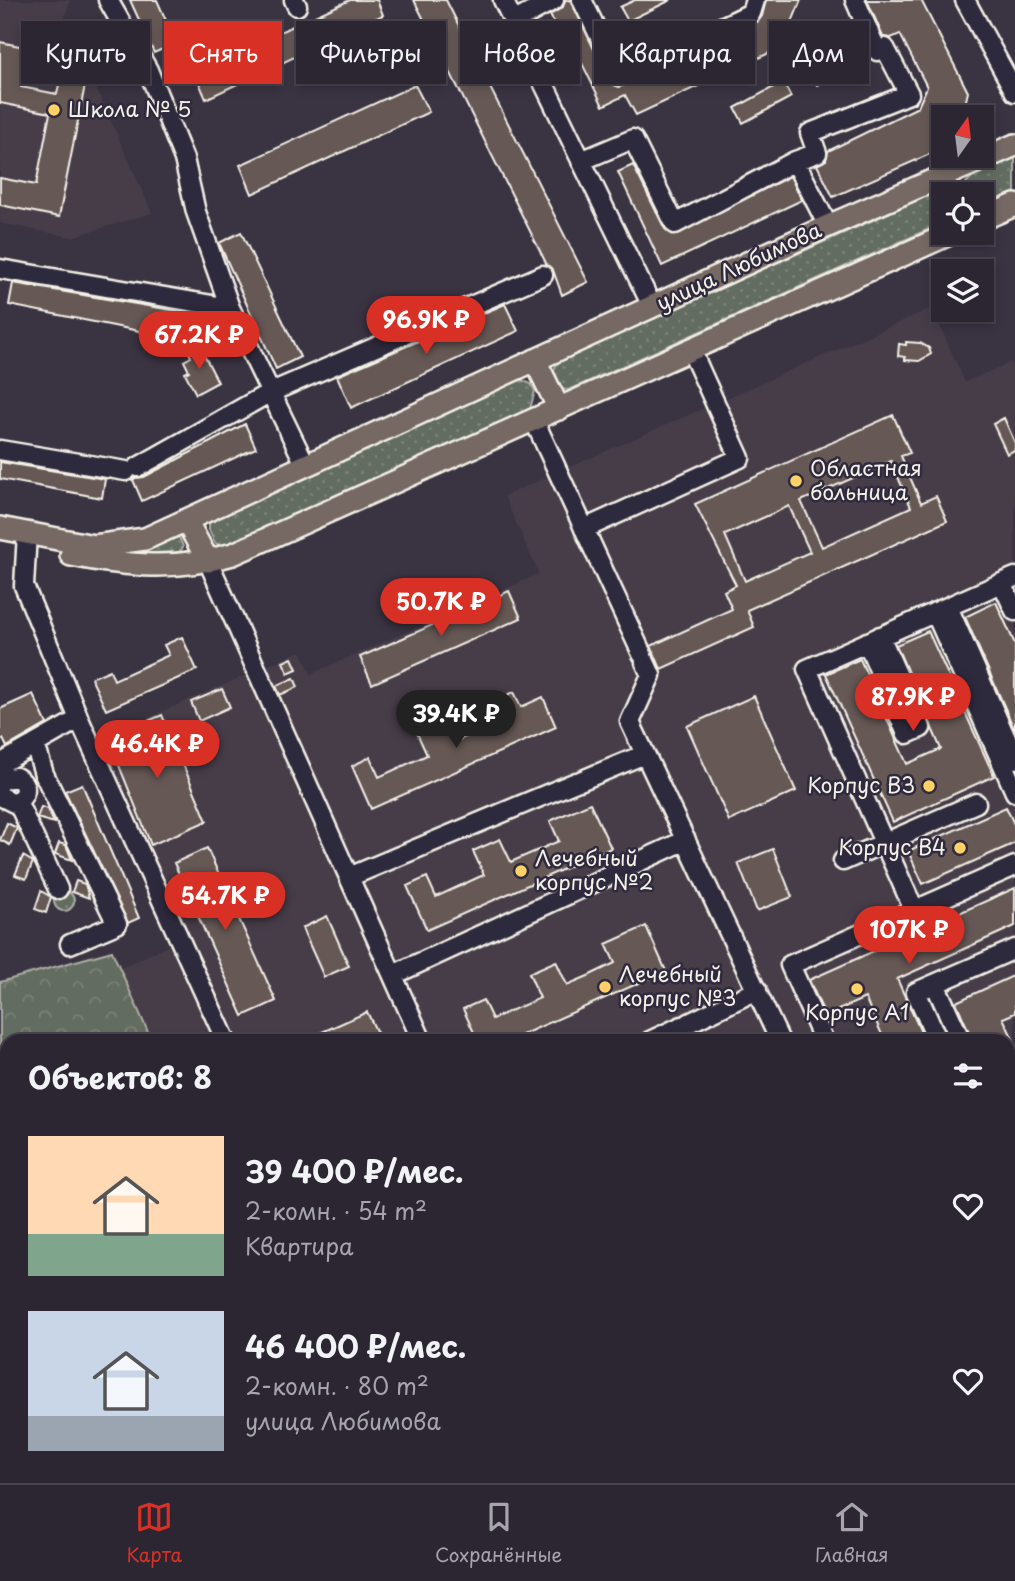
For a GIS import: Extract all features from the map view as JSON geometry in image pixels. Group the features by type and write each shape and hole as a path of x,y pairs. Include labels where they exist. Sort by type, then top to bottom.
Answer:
{"main road":[{"name":"улица Любимова","path":"952,182 1015,145"},
{"name":"улица Любимова","path":"0,541 26,540 94,546 145,539 828,226 931,191"},
{"path":"994,214 1015,205"},
{"name":"улица Любимова","path":"0,528 26,540 125,565 156,567 208,561 239,551 931,242"},
{"path":"535,360 559,409"},
{"path":"186,520 208,561"}],"street":[{"path":"108,0 149,70 184,159 196,212 229,308 306,466"},
{"path":"503,0 515,21 554,0"},
{"path":"582,0 619,76 751,13 755,0"},
{"path":"582,160 633,139 674,224 795,161 817,153 810,134 909,94 885,48 877,51 855,0"},
{"path":"965,0 1015,92"},
{"path":"545,84 652,306"},
{"path":"795,161 828,226"},
{"path":"0,269 229,308"},
{"path":"0,450 132,469 270,393 543,275"},
{"path":"584,529 740,458 691,350"},
{"path":"534,420 651,675 630,722 777,1034"},
{"path":"26,540 24,586 79,719 223,1034"},
{"path":"208,561 419,1034"},
{"path":"914,910 807,669 1009,580 1015,611"},
{"path":"941,609 1015,759"},
{"path":"941,609 1015,792"},
{"path":"7,774 35,744 79,719"},
{"path":"35,744 44,774 117,924 70,944"},
{"path":"349,877 645,754"},
{"path":"7,774 44,774"},
{"path":"7,774 24,795 18,808 32,847 56,884"},
{"path":"843,861 976,803"},
{"path":"393,975 686,841"},
{"path":"32,847 53,846"},
{"path":"821,1034 790,965 1015,866"},
{"path":"935,1034 916,992 1015,949"},
{"path":"935,984 958,1034"},
{"path":"664,1034 757,990"}],"shaded area":[{"name":"Школа № 5","path":"0,0 70,0 66,21 21,21 21,84 94,84 152,213 72,237 0,223"},
{"path":"931,308 931,322 938,322 965,382 1011,362 1015,371 1015,1034 132,1034 106,975 187,937 97,740 301,651 311,674 539,574 504,496"}],"green space":[{"path":"1015,157 1015,192 994,201 994,182 967,182"},
{"path":"927,196 931,198 931,228 569,390 559,389 550,377 559,360"},
{"path":"517,378 531,384 535,391 530,409 225,547 215,543 209,530 209,521"},
{"path":"175,536 180,539 183,547 177,555 114,556"},
{"path":"64,891 71,894 74,901 71,908 64,911 57,908 54,901 57,894"},
{"path":"112,951 149,1034 0,1034 0,982"}],"building":[{"path":"130,0 157,0 166,21 164,21 164,48 154,53 150,44 150,21 140,21"},
{"path":"350,0 377,0 383,15 370,21 304,21"},
{"path":"414,0 446,0 460,28 460,84 488,84 588,282 562,295 553,270 547,265 446,64 446,21 425,21"},
{"path":"565,0 571,0 594,49 594,84 614,84 619,87 625,84 703,84 636,115 625,95 603,106 580,59 580,21 553,21 550,15 563,7"},
{"path":"635,0 671,0 628,21 620,7"},
{"path":"766,0 801,0 793,21 769,21 769,53 755,60 755,23 762,16"},
{"path":"867,0 921,0 968,92 965,105 931,105 931,153 928,155 833,197 817,165 826,160 828,151 918,107 927,87 900,34 891,38 883,37"},
{"path":"296,25 296,56 282,63 282,31"},
{"path":"0,42 21,46 21,87 57,94 59,84 85,85 59,217 0,205 0,178 36,185 50,113 0,103"},
{"path":"200,84 238,84 206,99"},
{"path":"779,84 784,84 791,97 743,123 735,108"},
{"path":"415,85 429,112 252,194 240,165"},
{"path":"633,165 665,229 674,235 790,176 802,200 662,266 618,172"},
{"path":"241,232 300,357 276,369 219,243"},
{"path":"13,283 189,313 184,340 9,305"},
{"path":"505,304 518,331 351,408 337,376"},
{"path":"906,342 920,343 929,348 931,354 919,361 905,360 905,357 898,356 899,344 906,345"},
{"path":"199,345 218,382 196,394 185,373 189,371 184,361 191,357 188,350"},
{"path":"893,415 910,453 901,456 921,503 936,496 947,521 747,610 754,627 661,669 651,646 732,609 724,591 736,585 695,504","holes":["891,461 911,507 822,547 801,501","789,506 810,552 745,581 725,535"]},
{"path":"1004,418 1015,443 1015,450 1007,454 993,424"},
{"path":"245,424 256,448 142,501 133,480 135,478 144,477"},
{"path":"0,462 105,479 102,498 0,479"},
{"path":"509,591 521,618 372,684 360,657"},
{"path":"996,602 1015,644 1015,731 965,617"},
{"path":"928,631 994,776 893,822 826,674 860,659 907,764 941,749 896,645"},
{"path":"182,637 197,670 106,710 91,678 110,670 114,680 169,655 164,645"},
{"path":"292,658 297,669 288,673 283,662"},
{"path":"294,678 298,687 280,695 276,686"},
{"path":"222,689 230,707 199,721 191,702"},
{"path":"514,692 521,707 543,697 556,727 371,809 352,766 370,757 379,777 427,755 416,731 443,719 454,742 502,721 493,701"},
{"path":"33,694 47,724 7,747 3,739 0,740 0,709"},
{"path":"754,696 796,791 729,821 687,726"},
{"path":"162,715 207,821 151,845 108,738"},
{"path":"82,784 139,918 128,923 65,791"},
{"name":"Лечебный корпус №2","path":"590,803 611,848 427,930 407,886 427,877 436,897 484,875 473,851 500,839 511,862 559,841 550,821"},
{"path":"41,807 48,809 54,823 37,818"},
{"name":"Корпус В4","path":"1006,807 1015,826 1015,843 923,884 908,851"},
{"path":"7,823 17,828 10,845 0,840"},
{"path":"59,843 66,845 72,860 55,854"},
{"path":"207,848 276,1001 243,1016 174,863"},
{"path":"773,849 792,897 757,911 738,863"},
{"path":"23,856 33,862 26,879 15,875"},
{"path":"76,881 85,884 89,898 72,892"},
{"path":"1015,888 1015,926 897,979 922,1034 882,1034 865,998 838,1010 840,1015 827,1020 809,980"},
{"path":"41,891 51,897 46,913 35,909"},
{"path":"327,916 349,966 324,977 302,928"},
{"name":"Лечебный корпус №3","path":"646,926 666,971 524,1034 475,1034 463,1009 483,1000 492,1019 540,998 529,973 556,961 567,985 615,963 606,944"},
{"path":"1015,975 1015,1013 1003,1018 1011,1034 970,1034 956,1002"},
{"path":"367,1012 378,1034 318,1034"}],"place":[{"name":"Школа № 5","path":"54,110"},
{"name":"Областная больница","path":"796,481"},
{"name":"Корпус В3","path":"929,786"},
{"name":"Корпус В4","path":"960,848"},
{"name":"Лечебный корпус №2","path":"521,871"},
{"name":"Лечебный корпус №3","path":"605,987"},
{"name":"Корпус А1","path":"857,989"}]}
